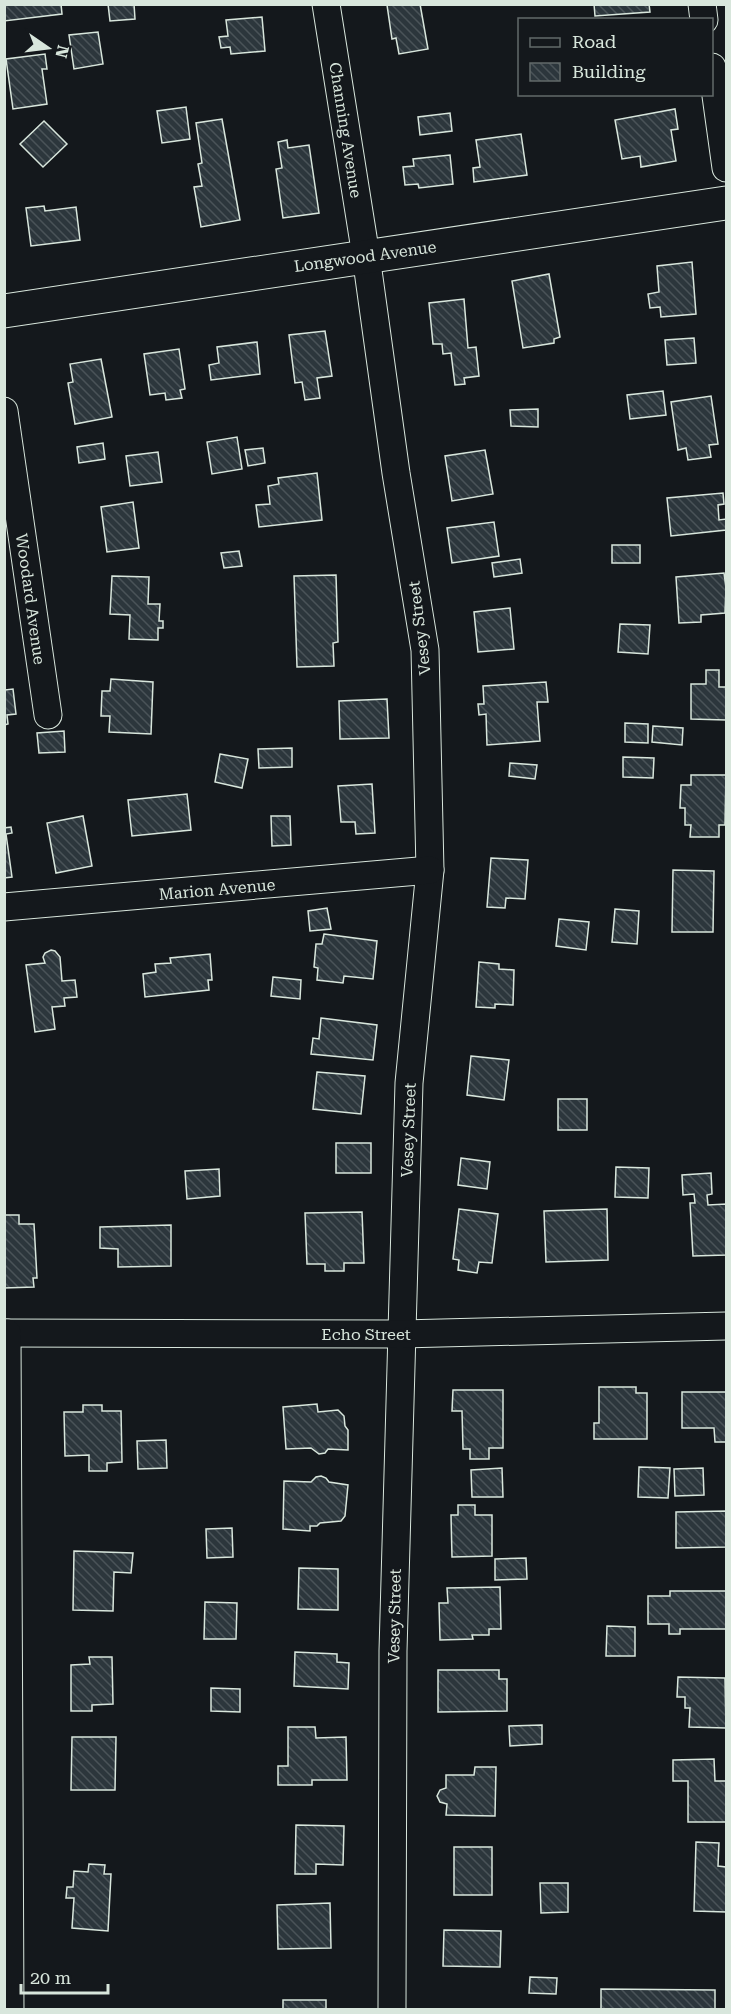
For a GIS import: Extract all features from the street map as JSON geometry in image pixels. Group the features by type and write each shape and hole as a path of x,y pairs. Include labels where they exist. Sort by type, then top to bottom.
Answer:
{"street":[{"name":"Channing Avenue","path":"326,4 366,256"},
{"path":"713,80 726,168"},
{"name":"Longwood Avenue","path":"4,311 726,203"},
{"name":"Vesey Street","path":"366,256 396,473 425,650 430,870 409,1083 393,1651 392,2010"},
{"name":"Woodard Avenue","path":"4,411 48,715"},
{"name":"Marion Avenue","path":"4,907 430,870"},
{"name":"Echo Street","path":"6,1333 402,1334 726,1326"},
{"path":"6,1333 10,2010"}],"building":[{"path":"4,4 61,4 62,14 4,21"},
{"path":"108,4 134,4 135,19 110,21"},
{"path":"420,4 428,49 399,54 396,38 392,39 387,5"},
{"path":"594,4 649,4 650,12 595,16"},
{"path":"262,17 265,51 231,54 230,47 221,48 219,37 228,36 226,20"},
{"path":"98,32 103,64 74,69 69,35"},
{"path":"45,54 47,69 42,69 47,104 13,109 6,59"},
{"path":"186,107 190,139 162,143 157,111"},
{"path":"675,109 678,129 671,130 676,161 641,167 640,156 622,159 615,120"},
{"path":"450,113 452,131 420,135 418,117"},
{"path":"222,119 240,220 201,227 194,187 202,186 198,164 202,163 196,123"},
{"path":"44,121 67,144 43,167 20,144"},
{"path":"521,134 527,175 474,182 473,168 480,167 476,140"},
{"path":"287,140 288,148 309,145 319,213 283,218 276,169 282,168 278,142"},
{"path":"450,155 453,184 419,188 418,184 405,185 403,167 414,166 413,159"},
{"path":"44,206 45,211 76,207 80,240 31,246 26,208"},
{"path":"692,262 696,314 661,317 660,307 650,308 648,294 659,292 657,266"},
{"path":"549,274 560,337 554,339 554,343 523,348 512,281"},
{"path":"464,299 468,348 476,347 479,376 464,378 465,384 455,385 451,353 443,354 442,344 433,344 429,303"},
{"path":"325,331 332,376 317,378 320,398 305,400 302,382 295,383 289,335"},
{"path":"694,338 696,363 667,365 665,340"},
{"path":"257,342 260,374 211,380 209,365 219,363 217,347"},
{"path":"179,349 185,389 180,390 182,398 166,400 165,393 150,395 144,354"},
{"path":"101,359 112,417 75,424 68,383 73,382 70,364"},
{"path":"663,391 666,415 630,419 627,395"},
{"path":"711,396 718,444 709,445 711,457 688,460 686,448 678,450 671,402"},
{"path":"538,409 538,427 511,426 510,410"},
{"path":"237,437 242,469 212,474 207,442"},
{"path":"103,443 105,459 79,463 77,447"},
{"path":"263,448 265,463 248,466 245,450"},
{"path":"485,450 493,494 452,501 445,456"},
{"path":"158,452 162,482 130,486 126,456"},
{"path":"317,473 322,520 259,527 256,505 270,504 268,486 279,484 278,478"},
{"path":"723,493 724,504 718,505 719,520 726,519 726,530 671,536 667,498"},
{"path":"133,502 139,548 107,552 101,507"},
{"path":"494,522 499,556 452,563 447,528"},
{"path":"612,545 640,545 640,563 612,563"},
{"path":"239,551 242,566 224,568 221,553"},
{"path":"520,559 522,573 494,577 492,563"},
{"path":"724,573 725,613 701,615 701,622 679,623 676,577"},
{"path":"336,575 338,642 333,643 334,666 297,667 294,576"},
{"path":"112,576 149,577 148,604 160,604 159,621 163,621 163,628 158,628 158,640 129,639 130,615 110,614"},
{"path":"510,608 514,649 478,652 474,612"},
{"path":"620,624 650,625 648,654 618,652"},
{"path":"706,670 719,670 719,687 726,687 726,720 691,719 691,684 706,684"},
{"path":"111,679 153,682 151,734 109,732 110,716 101,716 102,691 110,691"},
{"path":"546,682 548,702 537,702 540,741 487,745 486,714 479,715 478,704 484,704 483,686"},
{"path":"4,687 5,690 13,689 16,714 7,715 8,724 4,725"},
{"path":"387,699 389,738 340,739 339,701"},
{"path":"625,723 648,724 648,743 625,742"},
{"path":"653,726 683,728 682,745 652,742"},
{"path":"64,731 65,752 39,753 37,733"},
{"path":"292,748 292,767 259,768 258,749"},
{"path":"220,754 248,759 242,788 215,782"},
{"path":"623,757 654,758 653,778 623,777"},
{"path":"510,763 537,765 535,779 509,776"},
{"path":"691,775 726,775 725,825 719,825 719,837 690,837 691,825 685,825 685,808 680,808 681,785 691,785"},
{"path":"372,784 375,833 356,834 355,822 341,822 338,786"},
{"path":"187,794 191,830 132,836 128,800"},
{"path":"83,816 92,866 56,873 47,823"},
{"path":"271,816 290,816 291,845 272,846"},
{"path":"11,827 12,833 6,834 12,877 4,878 4,828"},
{"path":"491,858 528,860 525,899 506,898 505,908 487,907"},
{"path":"673,870 714,871 713,932 672,932"},
{"path":"327,908 331,929 310,931 308,911"},
{"path":"615,909 639,911 637,944 612,942"},
{"path":"559,919 589,922 586,950 556,946"},
{"path":"324,934 377,941 373,979 344,976 343,983 317,980 318,968 314,967 316,944 322,944"},
{"path":"51,950 60,957 62,981 75,980 77,997 64,998 65,1006 52,1007 55,1029 35,1032 26,965 45,963 43,957"},
{"path":"210,954 212,980 208,980 209,990 145,997 143,974 156,972 155,964 171,963 170,958"},
{"path":"479,962 499,964 499,969 514,970 513,1005 495,1004 495,1008 476,1007"},
{"path":"273,977 301,980 300,999 271,996"},
{"path":"321,1018 377,1025 373,1060 311,1054 313,1038 319,1039"},
{"path":"471,1056 509,1060 504,1100 467,1095"},
{"path":"317,1072 365,1076 361,1114 313,1109"},
{"path":"558,1099 587,1099 587,1130 558,1130"},
{"path":"336,1143 371,1143 371,1173 336,1173"},
{"path":"461,1158 490,1162 487,1189 458,1185"},
{"path":"616,1167 649,1168 648,1198 615,1197"},
{"path":"219,1169 220,1196 187,1199 185,1171"},
{"path":"711,1173 712,1194 707,1195 708,1205 726,1204 726,1255 693,1256 690,1203 695,1203 694,1194 683,1195 682,1175"},
{"path":"459,1209 498,1214 492,1263 479,1262 477,1273 458,1270 459,1260 453,1259"},
{"path":"607,1209 608,1260 546,1262 544,1211"},
{"path":"362,1212 364,1263 344,1263 344,1271 325,1271 325,1264 307,1264 305,1213"},
{"path":"4,1215 19,1215 19,1224 34,1224 37,1278 33,1278 34,1287 4,1288"},
{"path":"171,1225 171,1266 118,1267 118,1249 100,1248 100,1227"},
{"path":"599,1387 636,1387 636,1393 647,1393 647,1439 594,1439 594,1423 599,1423"},
{"path":"453,1390 503,1390 503,1448 489,1448 489,1459 470,1459 470,1449 463,1449 462,1411 452,1411"},
{"path":"682,1392 726,1392 726,1442 715,1442 714,1428 682,1428"},
{"path":"317,1404 318,1412 338,1410 344,1416 348,1430 348,1450 328,1449 325,1453 319,1454 311,1448 286,1449 283,1407"},
{"path":"83,1405 102,1405 102,1411 121,1411 122,1462 107,1463 107,1471 89,1471 89,1455 65,1456 64,1412 83,1412"},
{"path":"166,1440 167,1468 138,1469 137,1441"},
{"path":"639,1467 670,1468 668,1498 638,1497"},
{"path":"502,1468 503,1497 472,1497 471,1470"},
{"path":"703,1468 704,1495 675,1496 674,1469"},
{"path":"321,1476 329,1482 348,1485 345,1516 341,1521 310,1526 310,1531 283,1529 284,1481 311,1482"},
{"path":"458,1505 475,1505 475,1515 492,1515 492,1556 452,1557 451,1515 458,1515"},
{"path":"726,1511 726,1547 676,1548 676,1512"},
{"path":"232,1528 233,1557 207,1558 206,1529"},
{"path":"74,1551 133,1553 131,1573 114,1572 113,1611 73,1610"},
{"path":"526,1558 527,1579 495,1580 495,1559"},
{"path":"299,1568 338,1569 338,1610 298,1609"},
{"path":"500,1587 501,1629 489,1629 489,1635 472,1635 473,1639 440,1640 439,1603 448,1603 447,1588"},
{"path":"670,1591 726,1591 726,1629 680,1629 680,1634 669,1634 669,1624 648,1624 648,1596 670,1596"},
{"path":"205,1602 237,1603 236,1639 204,1639"},
{"path":"607,1626 635,1627 635,1656 606,1656"},
{"path":"295,1652 337,1654 337,1662 349,1663 348,1689 294,1686"},
{"path":"89,1657 112,1657 113,1704 92,1705 92,1711 71,1711 71,1665 90,1664"},
{"path":"438,1670 499,1670 499,1679 507,1679 507,1711 438,1712"},
{"path":"678,1677 725,1678 726,1728 689,1727 690,1708 685,1708 685,1697 677,1697"},
{"path":"211,1688 240,1689 240,1712 211,1711"},
{"path":"542,1725 542,1744 510,1746 509,1726"},
{"path":"288,1727 315,1727 316,1738 346,1737 347,1780 312,1780 312,1785 278,1785 278,1766 288,1766"},
{"path":"72,1737 116,1737 115,1790 71,1790"},
{"path":"714,1759 715,1781 726,1781 726,1822 688,1822 688,1781 673,1781 673,1760"},
{"path":"475,1767 496,1767 495,1816 446,1815 447,1804 440,1802 437,1796 440,1790 446,1788 446,1775 474,1775"},
{"path":"296,1825 344,1826 343,1865 316,1864 316,1874 295,1874"},
{"path":"696,1842 719,1843 718,1866 726,1867 726,1912 694,1911"},
{"path":"454,1847 492,1847 492,1895 454,1895"},
{"path":"89,1864 105,1865 104,1874 111,1874 108,1931 72,1928 74,1898 66,1898 67,1887 73,1887 74,1871 88,1872"},
{"path":"540,1883 568,1883 568,1912 541,1913"},
{"path":"330,1903 331,1948 278,1949 277,1905"},
{"path":"444,1930 501,1931 500,1967 443,1966"},
{"path":"530,1977 557,1978 556,1994 529,1993"},
{"path":"601,1989 715,1990 715,2010 601,2010"},
{"path":"283,2000 326,2000 326,2010 283,2010"}]}
